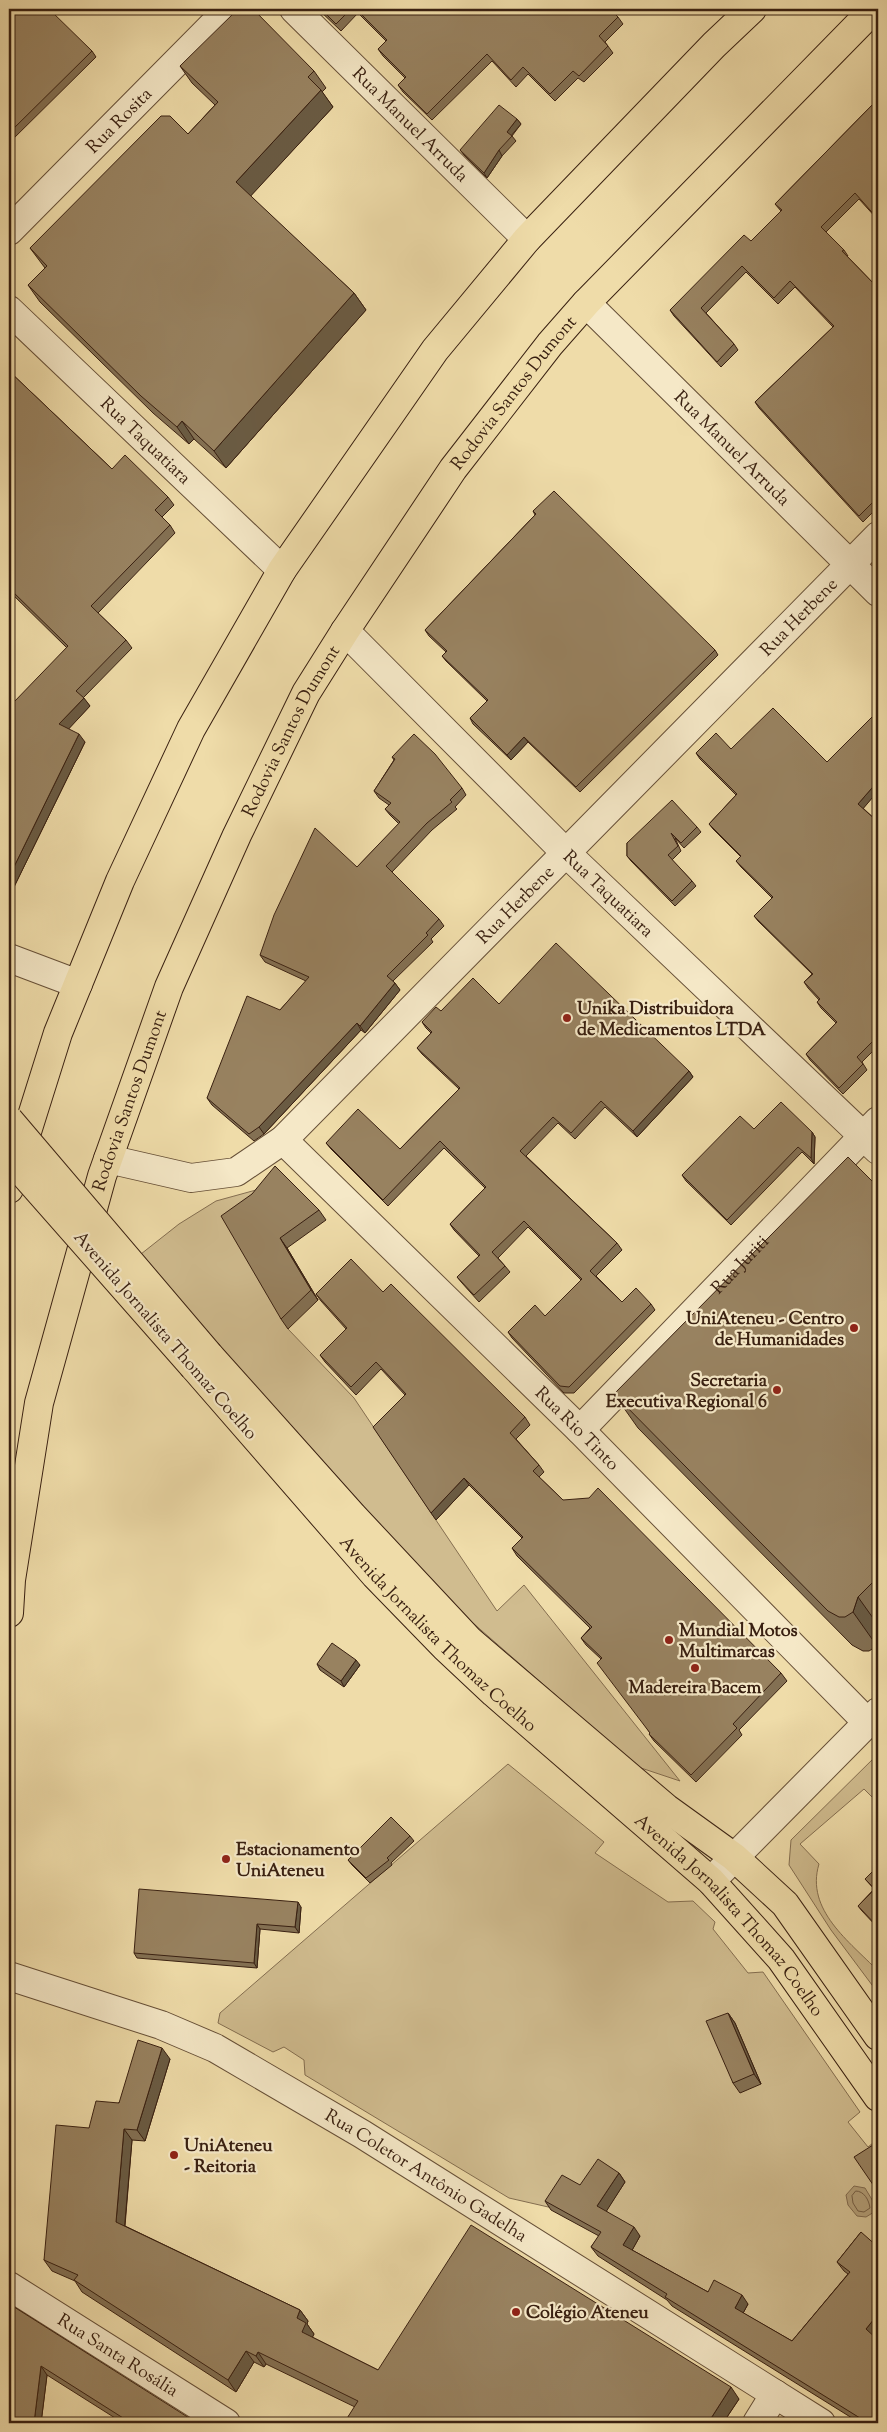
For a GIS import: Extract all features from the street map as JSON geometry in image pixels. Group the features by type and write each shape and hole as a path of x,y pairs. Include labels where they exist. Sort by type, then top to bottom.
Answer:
{"main road":[{"path":"9,1189 58,1033 120,881 191,729 282,570 434,350 527,239 714,45 752,9"},
{"name":"Rodovia Santos Dumont","path":"9,1613 11,1580 40,1403 108,1159 170,987 237,835 306,693 453,469 550,344 586,303 874,9"},
{"name":"Avenida Jornalista Thomaz Coelho","path":"9,1120 201,1361 375,1574 494,1693 711,1881 781,1959 878,2097"},
{"name":"Avenida Jornalista Thomaz Coelho","path":"9,1157 201,1361 353,1516 470,1641 666,1808 734,1857 785,1904 878,2036"}],"street":[{"name":"Rua Rosita","path":"9,231 229,9"},
{"name":"Rua Manuel Arruda","path":"294,9 527,239"},
{"name":"Rua Manuel Arruda","path":"586,303 878,592"},
{"name":"Rua Taquatiara","path":"9,310 282,570"},
{"name":"Rua Herbene","path":"108,1159 191,1178 236,1172 283,1140 878,536"},
{"name":"Rua Taquatiara","path":"345,631 565,852 873,1136"},
{"path":"9,958 78,984"},
{"name":"Rua Juriti","path":"580,1430 873,1136"},
{"name":"Rua Rio Tinto","path":"283,1140 873,1717"},
{"path":"711,1881 873,1717"},
{"name":"Rua Coletor Antônio Gadelha","path":"9,1976 161,2025 215,2048 362,2134 821,2423"},
{"name":"Rua Santa Rosália","path":"9,2286 226,2423"},
{"path":"757,2423 775,2394"}],"shaded area":[{"path":"256,1190 228,1226 288,1329 354,1398 497,1611 524,1585 680,1781 638,1767 442,1596 354,1502 141,1254 179,1224 216,1201"},
{"path":"878,1754 878,1774 875,1778 878,1783 878,1803 864,1789 800,1844 819,1864 816,1881 818,1896 824,1910 843,1937 878,1971 878,1993 831,1930 789,1865 791,1840"},
{"path":"508,1764 604,1842 595,1853 668,1902 693,1901 715,1922 713,1929 748,1973 763,1972 860,2112 848,2122 868,2147 878,2139 878,2391 557,2209 509,2198 305,2075 304,2060 284,2047 273,2052 218,2023 220,2013"}],"water":[{"path":"854,2186 865,2188 874,2203 874,2212 866,2217 857,2216 848,2205 846,2195"}],"building":[{"path":"9,9 49,9 92,51 9,133"},
{"path":"238,9 253,9 314,71 308,77 321,90 236,182 354,293 214,451 182,421 177,427 141,396 28,285 47,266 30,248 161,116 170,116 188,134 218,102 180,66"},
{"path":"321,9 351,9 336,24"},
{"path":"356,9 610,9 618,17 599,36 608,46 579,76 573,71 550,94 523,67 511,80 487,54 427,114 398,85 406,77 378,49 387,40"},
{"path":"878,99 878,219 855,193 821,227 875,285 878,282 878,365 875,368 878,372 878,497 859,516 755,402 834,326 790,281 774,298 742,266 701,308 734,344 717,362 670,310 744,235 751,241 782,210 775,204"},
{"path":"499,105 517,119 507,132 512,136 499,150 484,173 460,150"},
{"path":"9,371 112,469 125,455 168,497 155,510 170,525 91,606 126,640 76,691 84,698 59,724 79,734 9,877 9,712 13,703 68,646 9,588"},
{"path":"554,491 715,650 576,787 524,737 507,755 470,718 488,700 442,656 447,651 425,630 536,514 533,511"},
{"path":"773,708 827,762 878,711 878,781 858,804 878,822 878,1036 857,1057 863,1064 839,1088 806,1054 837,1022 817,1002 820,999 804,982 813,974 754,916 773,897 736,861 741,856 709,824 737,794 696,753 716,733 731,749"},
{"path":"414,734 435,754 462,788 450,800 452,802 427,823 386,866 439,919 426,933 428,935 387,976 395,983 360,1026 357,1023 259,1127 249,1134 207,1098 247,996 280,1010 309,977 260,955 274,915 315,828 357,867 400,822 385,809 391,803 374,791 395,759 392,757"},
{"path":"672,800 697,827 681,843 671,833 678,846 668,855 692,881 672,901 627,856 627,843"},
{"path":"556,943 689,1071 633,1131 601,1101 571,1133 553,1117 520,1151 617,1243 590,1271 622,1302 636,1288 651,1304 569,1387 560,1386 508,1332 535,1305 545,1316 582,1279 524,1221 492,1252 505,1266 474,1295 457,1277 480,1255 450,1224 486,1187 440,1141 383,1200 326,1143 358,1109 400,1149 460,1088 417,1048 432,1032 422,1022 436,1007 441,1011 473,978 499,1004"},
{"path":"781,1102 812,1132 811,1158 798,1147 727,1220 682,1175 740,1116 754,1129"},
{"name":"Secretaria Executiva Regional 6","path":"848,1157 878,1187 878,1577 858,1597 853,1612 845,1617 839,1617 828,1611 614,1394"},
{"path":"275,1166 319,1210 280,1238 311,1290 281,1319 221,1216 252,1194"},
{"path":"351,1259 383,1292 391,1284 525,1417 510,1433 539,1465 533,1471 563,1500 589,1498 598,1488 781,1673 733,1724 737,1728 691,1775 649,1734 597,1663 602,1658 581,1638 592,1627 512,1548 523,1537 464,1478 431,1513 373,1427 406,1394 376,1362 351,1387 320,1355 347,1328 316,1294"},
{"path":"332,1643 356,1660 341,1681 317,1664"},
{"path":"391,1817 410,1836 387,1858 389,1860 366,1878 348,1860"},
{"path":"878,1866 878,1927 858,1906 875,1889 865,1879"},
{"path":"139,1889 298,1902 295,1927 257,1924 254,1963 134,1953"},
{"path":"728,2013 754,2074 733,2083 706,2021"},
{"path":"138,2040 162,2048 137,2130 124,2129 116,2222 300,2310 297,2318 306,2323 302,2332 378,2370 471,2225 731,2387 708,2423 344,2423 358,2401 258,2352 256,2356 246,2351 228,2380 74,2280 78,2275 44,2260 56,2125 89,2128 96,2101 119,2103"},
{"path":"873,2145 878,2152 878,2192 854,2157"},
{"path":"598,2159 619,2173 597,2206 634,2227 623,2245 708,2292 714,2280 742,2295 735,2308 792,2341 850,2272 837,2262 861,2232 878,2247 878,2314 866,2329 878,2340 878,2423 868,2423 665,2297 667,2294 591,2247 601,2232 545,2201 562,2175 580,2185"},
{"path":"11,2305 197,2423 131,2423 41,2366 34,2423 9,2423 9,2328"}],"place":[{"name":"Unika Distribuidora de Medicamentos LTDA","path":"567,1018"},
{"name":"UniAteneu - Centro de Humanidades","path":"854,1328"},
{"name":"Secretaria Executiva Regional 6","path":"777,1390"},
{"name":"Mundial Motos Multimarcas","path":"669,1640"},
{"name":"Madereira Bacem","path":"695,1668"},
{"name":"Estacionamento UniAteneu","path":"226,1859"},
{"name":"UniAteneu - Reitoria","path":"174,2155"},
{"name":"Colégio Ateneu","path":"516,2312"}]}
